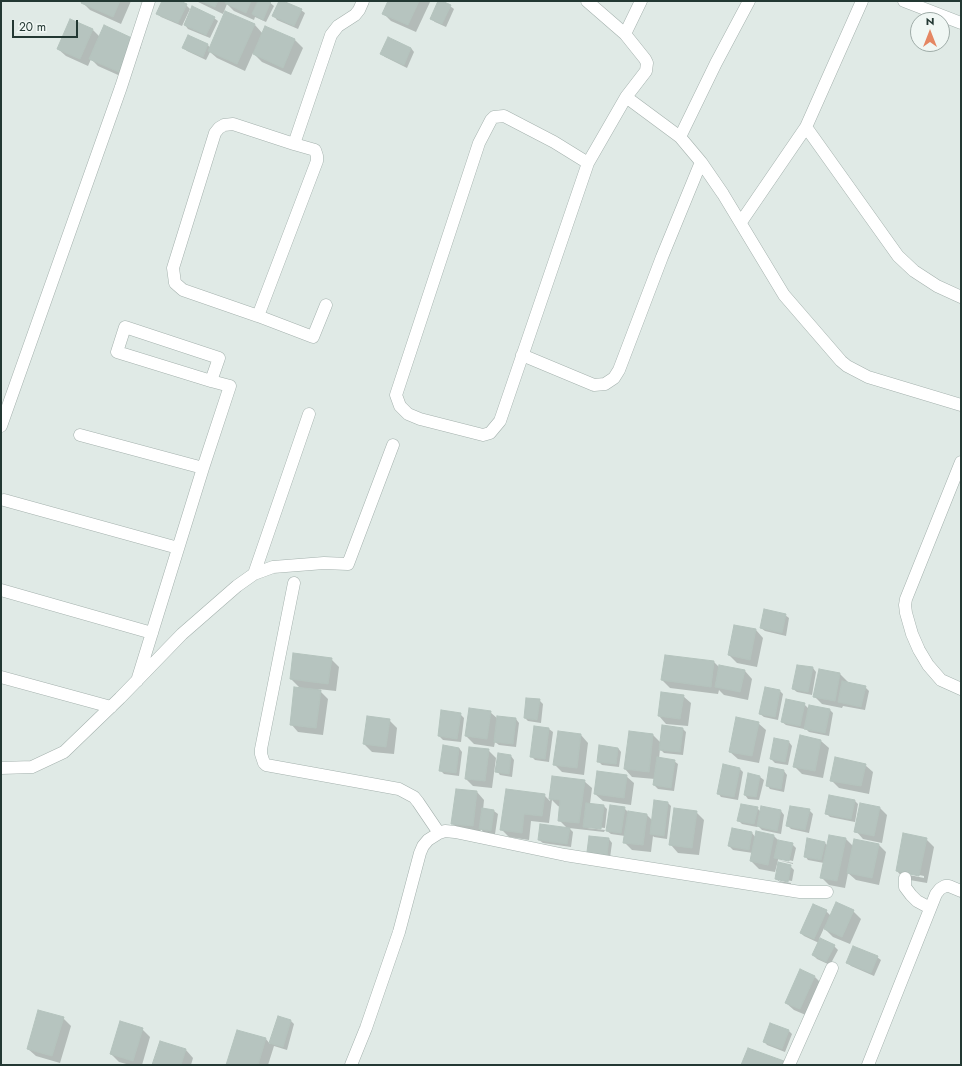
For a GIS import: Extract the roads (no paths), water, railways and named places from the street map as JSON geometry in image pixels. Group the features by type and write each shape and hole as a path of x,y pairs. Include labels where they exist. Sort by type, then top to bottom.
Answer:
{"street":[{"path":"1,426 118,94 149,1"},
{"path":"294,144 331,35 338,26 355,15 363,1"},
{"path":"587,1 625,34 643,55 647,63 646,71 626,97 588,163 500,421 494,429 486,435 479,435 420,419 408,414 398,403 396,395 479,143 491,120 496,116 504,116 554,142 588,163"},
{"path":"625,34 641,1"},
{"path":"680,138 716,63 749,1"},
{"path":"741,222 806,127 862,1"},
{"path":"904,1 961,23"},
{"path":"626,97 680,138 701,162 741,222 784,295 847,366 868,377 883,382 961,403"},
{"path":"258,316 318,158 314,150 233,124 224,125 217,130 173,268 175,283 183,290 313,337 326,305"},
{"path":"806,127 898,256 914,271 937,286 961,297"},
{"path":"522,354 594,385 605,384 614,378 619,370 662,257 701,162"},
{"path":"137,681 230,386 211,381 117,352 125,327 220,358 211,381"},
{"path":"254,574 309,414"},
{"path":"80,435 203,468"},
{"path":"1,768 32,767 64,752 137,681 182,634 237,586 254,574 273,567 324,563 348,564 393,445"},
{"path":"961,462 906,599 905,605 912,634 928,665 941,680 961,690"},
{"path":"4,500 178,548"},
{"path":"294,583 261,749 264,763 266,766 399,789 414,797 439,833"},
{"path":"1,590 152,633"},
{"path":"1,677 111,707"},
{"path":"351,1065 366,1028 399,932 420,853 428,840 439,833 445,831 455,832 565,855 800,892 827,892"},
{"path":"905,878 905,887 911,895 917,901 930,908"},
{"path":"868,1065 936,894 940,888 950,886 961,891"},
{"path":"790,1065 832,968"}]}
